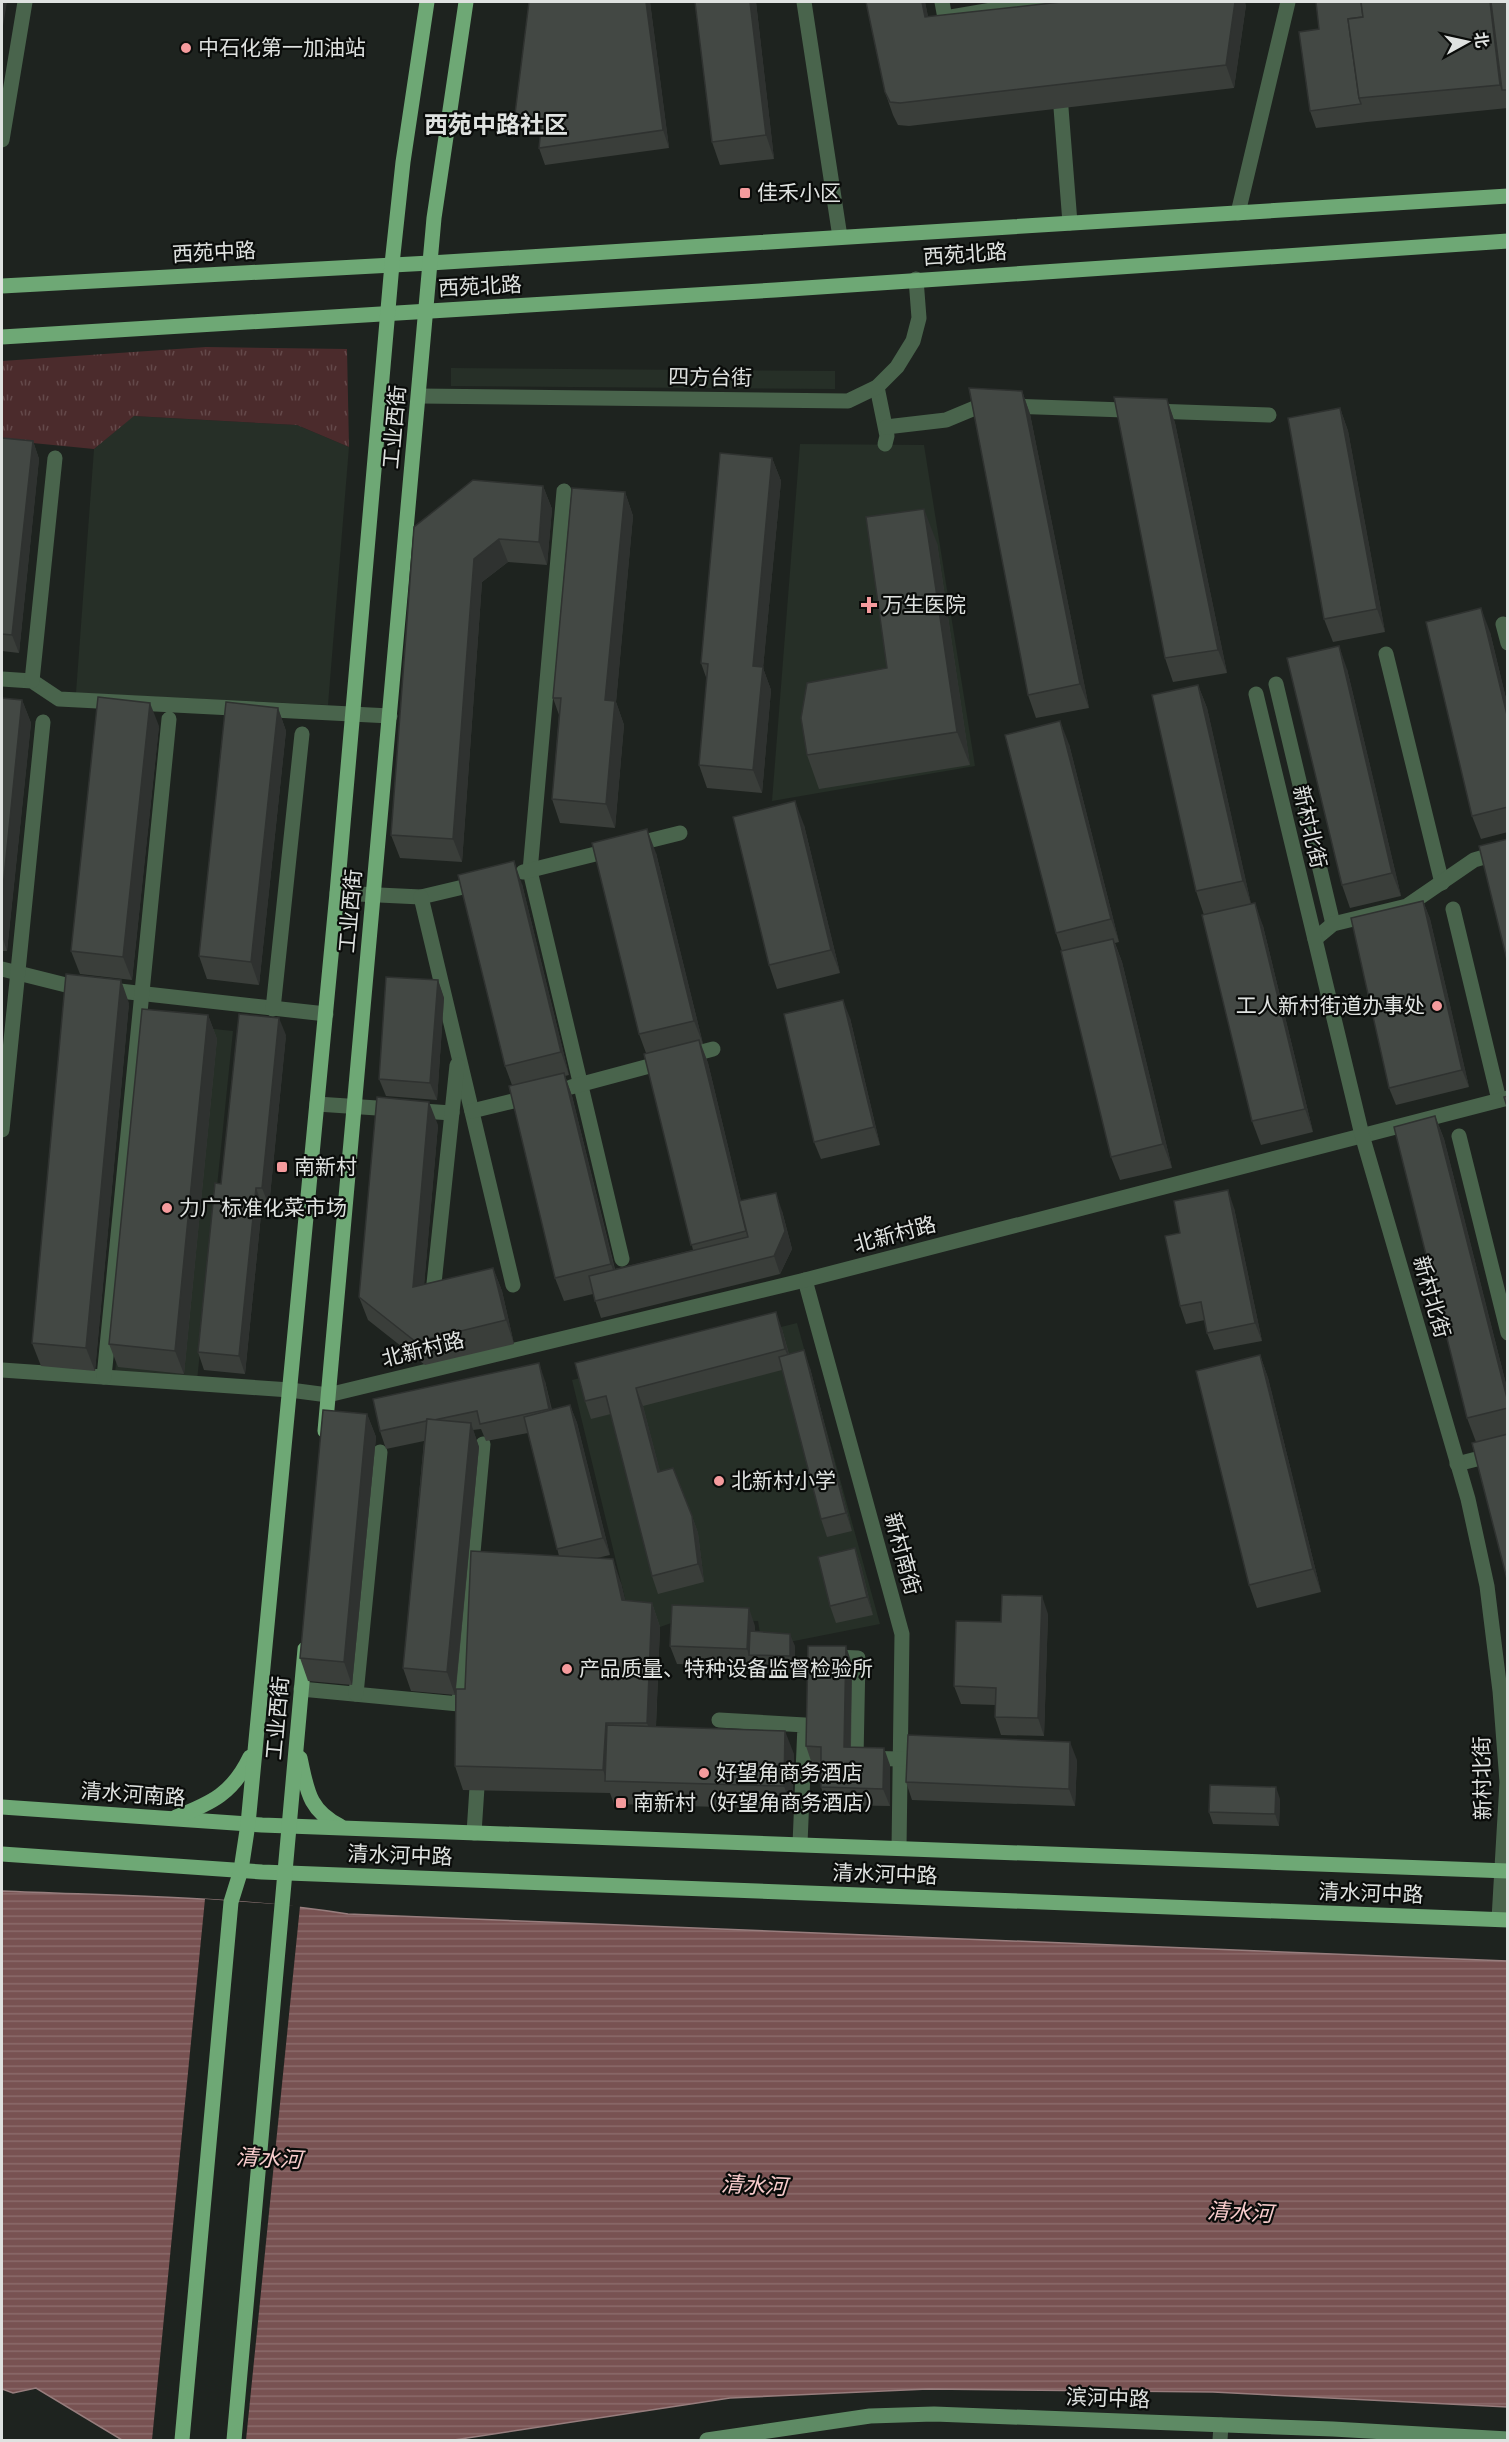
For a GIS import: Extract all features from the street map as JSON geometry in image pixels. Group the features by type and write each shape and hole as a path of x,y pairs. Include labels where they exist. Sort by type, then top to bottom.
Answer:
{"main road":[{"name":"工业西街","path":"182,2440 231,1902 255,1825 255,1746 326,1014 387,314 403,162 427,2"},
{"name":"工业西街","path":"324,1442 434,218 466,2"},
{"name":"西苑北路","path":"430,263 1508,196"},
{"name":"西苑北路","path":"425,311 1508,241"},
{"name":"西苑中路","path":"2,286 430,263"},
{"path":"2,337 425,311"},
{"name":"工业西街","path":"234,2440 307,1630"},
{"path":"297,1744 308,1795 324,1818 345,1828"},
{"path":"170,1819 204,1806 227,1792 242,1775 255,1746"},
{"name":"清水河南路","path":"2,1807 255,1825"},
{"name":"清水河中路","path":"255,1825 1505,1870"},
{"path":"2,1854 240,1870"},
{"path":"203,1868 217,1875 225,1883 231,1902"},
{"name":"清水河中路","path":"240,1870 1503,1920"},
{"path":"282,1905 290,1891 301,1881 317,1874"},
{"name":"滨河中路","path":"707,2440 870,2416 934,2414 1508,2439"}],"street":[{"path":"2,140 25,2"},
{"path":"804,2 840,237"},
{"path":"942,2 945,18 1038,2"},
{"path":"1238,213 1288,2"},
{"path":"1061,108 1070,223"},
{"name":"四方台街","path":"419,396 848,401 878,387 897,367 916,333 919,318 916,279"},
{"path":"878,387 886,427 885,444"},
{"path":"886,427 946,420 982,405 1269,415"},
{"path":"32,681 55,458"},
{"path":"564,491 530,871 622,1259"},
{"path":"1503,624 1508,643"},
{"path":"1386,654 1442,883"},
{"path":"2,679 32,681 59,699 390,716"},
{"path":"1276,684 1332,924"},
{"name":"新村北街","path":"1256,694 1362,1136 1457,1464 1487,1586 1500,1691 1507,1782 1503,1920"},
{"path":"104,1377 140,994 169,719"},
{"path":"2,1130 43,722"},
{"path":"273,1009 302,734"},
{"path":"337,893 421,897 680,833"},
{"path":"1315,939 1332,924 1407,906 1474,860 1508,850"},
{"path":"421,897 472,1111 508,1279"},
{"path":"1453,909 1503,1099"},
{"path":"2,969 66,985 326,1014"},
{"path":"472,1111 713,1049"},
{"path":"455,1288 433,1293 458,1053"},
{"name":"北新村路","path":"2,1370 290,1390 328,1395 805,1280 1503,1099"},
{"path":"317,1104 452,1113"},
{"path":"1458,1136 1508,1334"},
{"name":"新村南街","path":"805,1280 902,1634 899,1848"},
{"path":"301,1689 459,1704 483,1444"},
{"path":"1457,1464 1508,1451"},
{"path":"356,1694 380,1452"},
{"path":"836,1657 858,1658 856,1758 901,1759"},
{"path":"719,1720 805,1725 800,1844"},
{"path":"474,1833 478,1761"},
{"path":"1220,2440 1221,2425"}],"shaded area":[{"path":"451,368 835,371 835,389 451,386"},
{"path":"133,416 297,425 349,447 328,705 76,693 94,449"},
{"name":"万生医院","path":"800,444 924,445 975,766 772,801"},
{"name":"力广标准化菜市场","path":"149,1022 233,1031 197,1381 115,1373"},
{"name":"北新村小学","path":"797,1323 880,1624 784,1643 761,1640 758,1621 680,1620 660,1627 631,1623 572,1380"}],"green space":[{"path":"206,347 347,349 349,447 297,425 134,416 94,449 2,440 2,361"}],"water":[{"name":"清水河","path":"2,1891 219,1900 348,1914 1507,1961 1507,2407 1213,2392 928,2389 730,2398 454,2440 122,2440 36,2388 13,2393 2,2389"}],"pier":[{"path":"205,1899 300,1906 246,2440 152,2440"}],"building":[{"path":"529,2 646,2 663,130 539,148 542,119 515,114"},
{"path":"695,2 750,2 766,135 712,142"},
{"path":"866,2 922,2 925,17 1061,2 1235,2 1226,65 900,103 890,102 885,92"},
{"path":"1316,2 1361,2 1363,17 1348,19 1361,104 1310,111 1299,32 1319,29"},
{"path":"1361,2 1490,2 1500,85 1359,98 1348,19 1363,17"},
{"path":"1491,2 1508,2 1508,90 1502,90"},
{"path":"969,388 1022,391 1080,684 1028,695"},
{"path":"1114,397 1167,399 1218,650 1165,658"},
{"path":"1340,408 1377,609 1324,619 1288,418"},
{"path":"2,438 33,441 12,635 2,634"},
{"path":"720,453 772,458 753,666 763,667 753,770 699,765 708,664 701,663"},
{"path":"473,480 543,486 539,542 499,539 474,559 453,839 391,835 414,527"},
{"path":"572,488 625,492 605,700 615,701 606,804 552,799 561,698 553,698"},
{"path":"924,509 957,732 807,755 801,718 807,683 887,668 866,517"},
{"path":"1481,608 1508,719 1508,807 1472,816 1426,622"},
{"path":"1339,646 1392,873 1342,885 1287,658"},
{"path":"1198,685 1243,881 1196,891 1152,695"},
{"path":"98,697 150,703 123,957 71,951"},
{"path":"2,698 22,700 2,898"},
{"path":"226,702 278,708 251,962 199,956"},
{"path":"1060,721 1111,919 1056,933 1005,735"},
{"path":"795,801 831,950 769,965 733,817"},
{"path":"647,829 694,1021 639,1034 592,843"},
{"path":"1508,839 1508,964 1479,846"},
{"path":"514,861 561,1052 505,1066 458,875"},
{"path":"1423,901 1462,1070 1389,1088 1351,918"},
{"path":"1255,903 1305,1109 1252,1121 1202,915"},
{"path":"1113,939 1163,1144 1111,1157 1061,951"},
{"path":"66,974 121,980 86,1348 32,1343"},
{"path":"386,977 438,980 430,1083 379,1079"},
{"path":"843,1000 874,1127 814,1142 784,1014"},
{"name":"力广标准化菜市场","path":"142,1009 208,1015 175,1351 109,1344"},
{"path":"239,1014 279,1018 262,1188 256,1188 239,1356 198,1352 215,1183 221,1184"},
{"path":"699,1040 746,1231 691,1245 644,1054"},
{"path":"564,1073 611,1264 555,1278 509,1086"},
{"path":"1508,1096 1508,1110 1504,1097"},
{"path":"377,1097 429,1102 413,1287 493,1268 506,1320 416,1342 359,1297"},
{"path":"1435,1116 1508,1402 1508,1408 1467,1418 1394,1127"},
{"path":"1228,1190 1255,1323 1207,1333 1201,1302 1180,1306 1165,1236 1180,1233 1174,1201"},
{"path":"776,1193 785,1231 774,1256 595,1301 589,1276 748,1237 739,1201"},
{"path":"776,1312 785,1349 636,1388 658,1472 673,1468 692,1516 698,1564 652,1576 606,1396 585,1401 575,1363"},
{"path":"804,1350 846,1513 821,1519 779,1357"},
{"path":"1260,1355 1313,1569 1249,1585 1196,1371"},
{"path":"539,1363 549,1409 480,1424 477,1411 434,1420 427,1419 380,1431 373,1399"},
{"path":"570,1405 603,1538 557,1549 524,1417"},
{"path":"323,1410 367,1414 344,1662 300,1658"},
{"path":"427,1419 471,1423 447,1672 403,1668"},
{"path":"1508,1434 1508,1583 1472,1443"},
{"path":"855,1548 867,1597 830,1606 818,1557"},
{"name":"产品质量、特种设备监督检验所","path":"471,1551 613,1559 622,1600 652,1603 647,1723 606,1723 603,1770 455,1766 456,1689 465,1689"},
{"path":"1002,1595 1042,1596 1038,1718 995,1717 996,1688 954,1686 956,1621 1001,1622"},
{"path":"672,1605 749,1608 747,1649 670,1646"},
{"path":"750,1631 790,1634 790,1656 749,1655"},
{"path":"808,1646 846,1646 844,1747 884,1748 883,1789 821,1787 821,1747 806,1746"},
{"path":"607,1725 785,1731 784,1786 605,1781"},
{"path":"908,1735 1070,1742 1069,1789 906,1782"},
{"path":"1210,1785 1276,1787 1275,1814 1209,1812"}],"place":[{"name":"中石化第一加油站","path":"186,48"},
{"name":"佳禾小区","path":"745,193"},
{"name":"万生医院","path":"869,605"},
{"name":"工人新村街道办事处","path":"1437,1006"},
{"name":"南新村","path":"282,1167"},
{"name":"力广标准化菜市场","path":"167,1208"},
{"name":"北新村小学","path":"719,1481"},
{"name":"产品质量、特种设备监督检验所","path":"567,1669"},
{"name":"好望角商务酒店","path":"704,1773"},
{"name":"南新村（好望角商务酒店）","path":"621,1803"}],"district":[{"name":"西苑中路社区","path":"496,126"}]}
